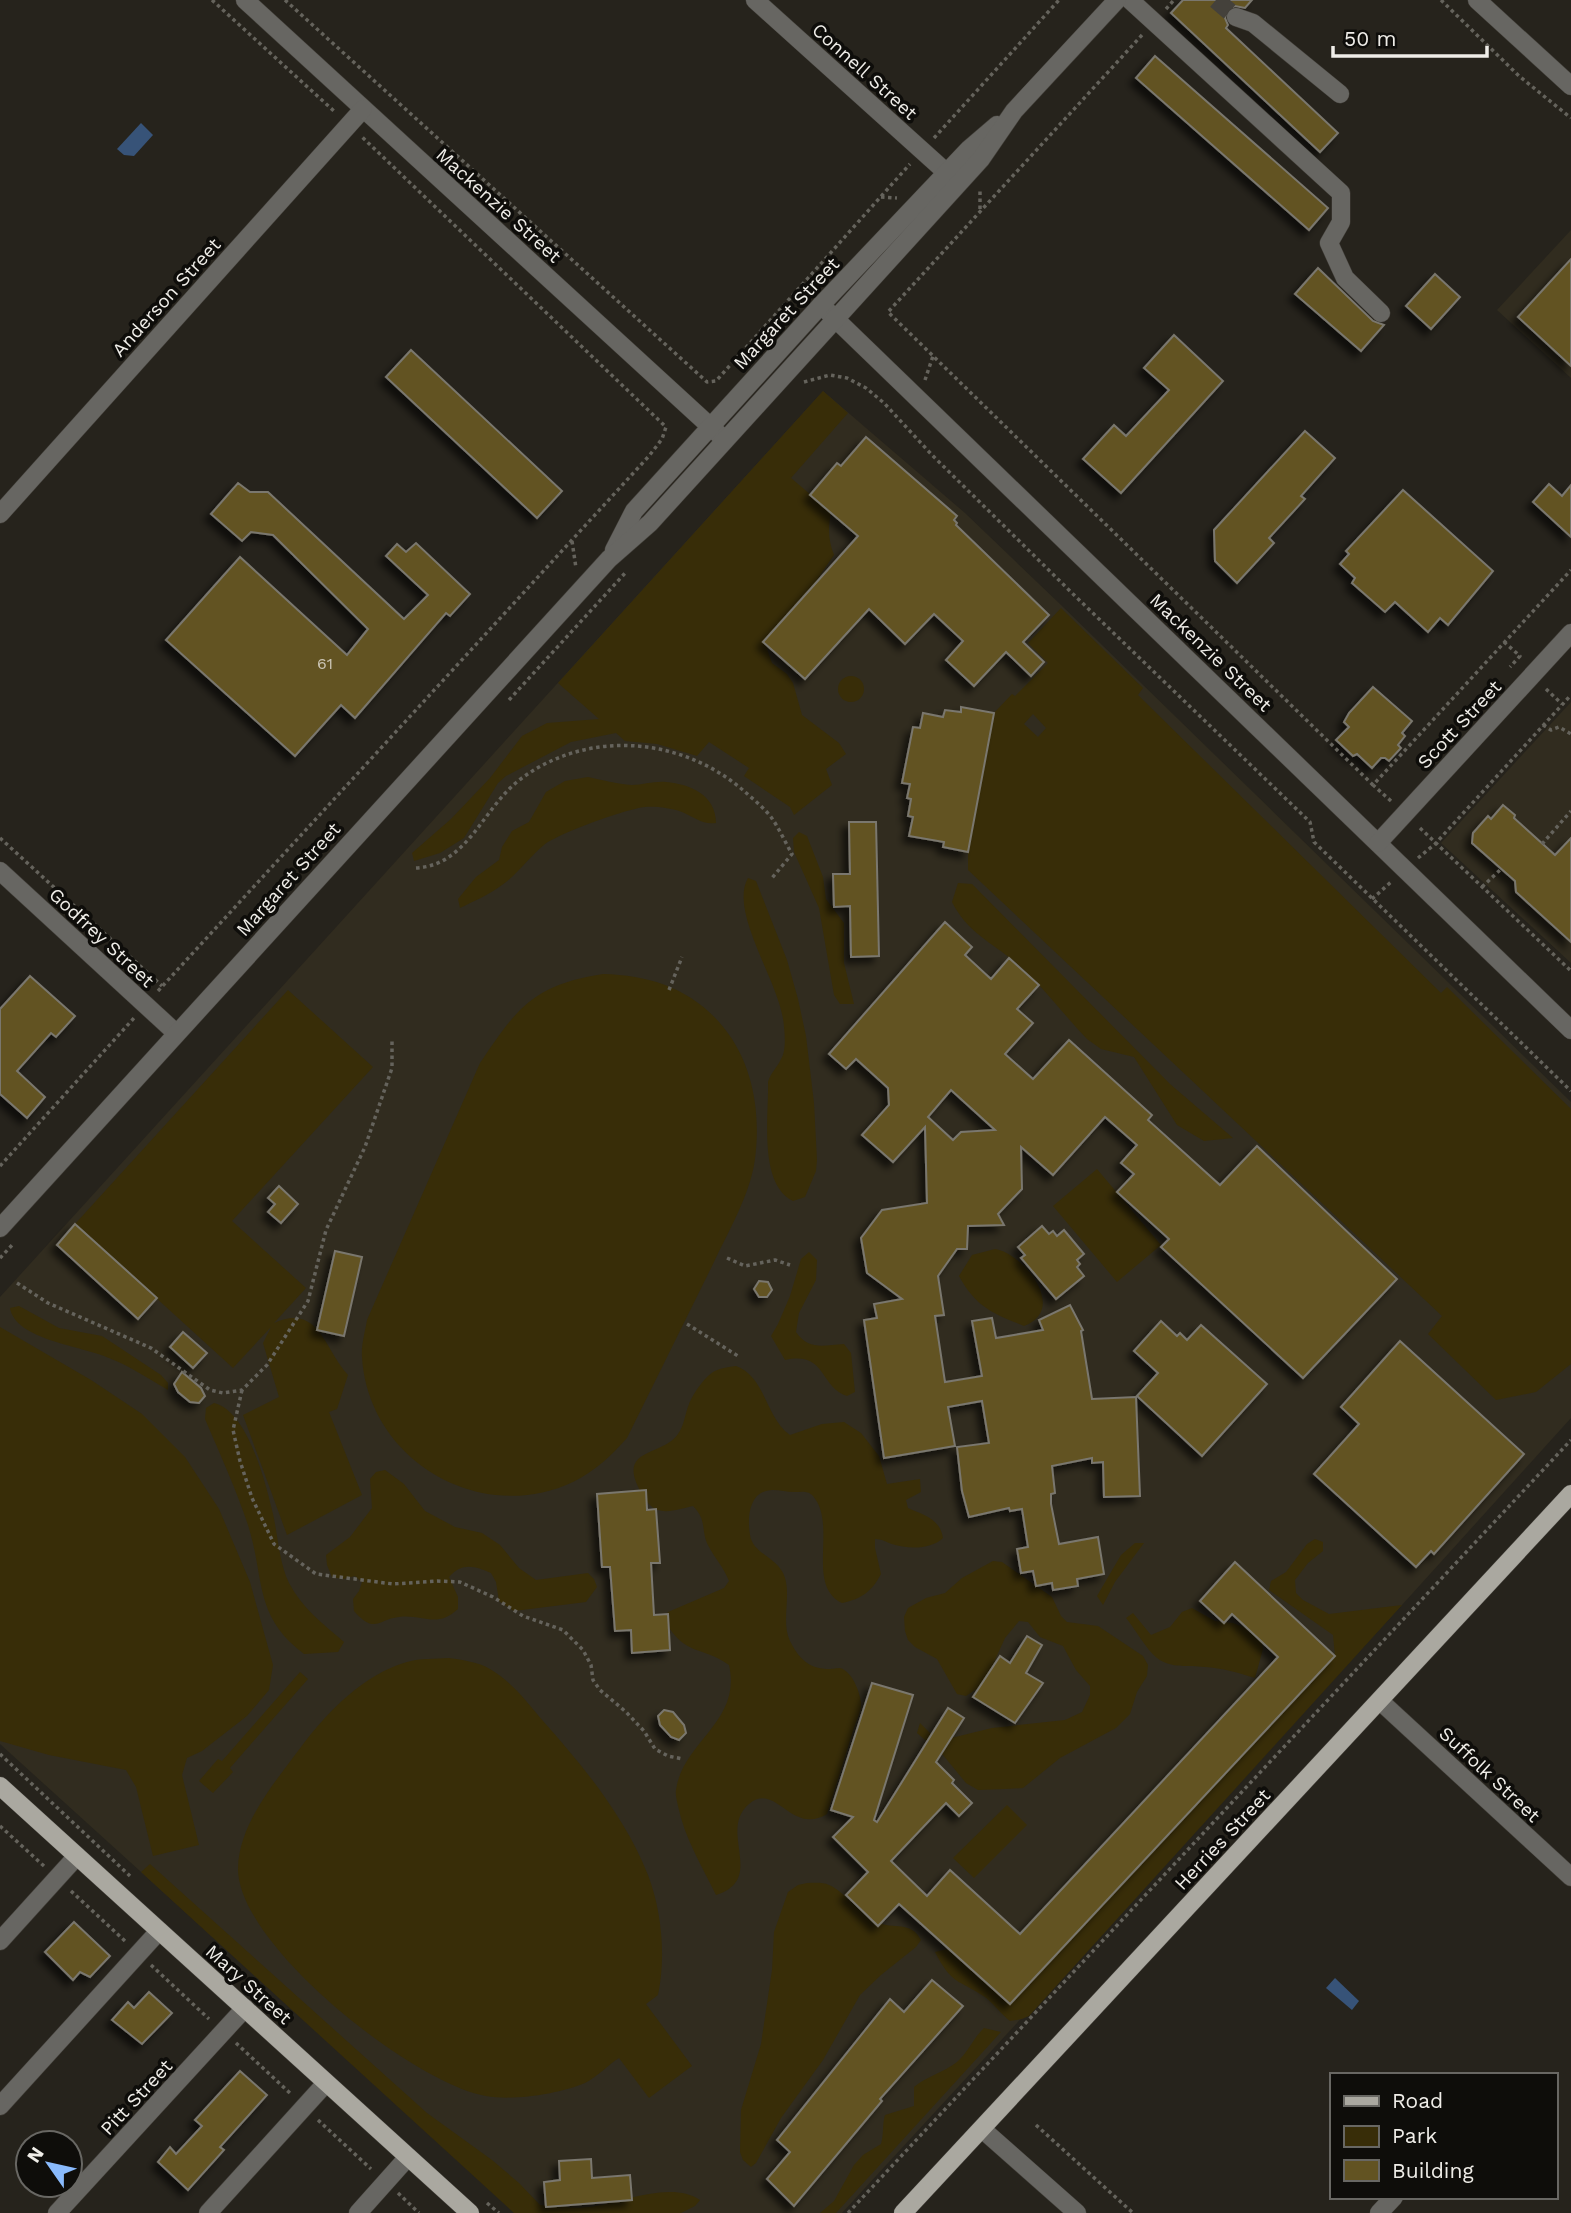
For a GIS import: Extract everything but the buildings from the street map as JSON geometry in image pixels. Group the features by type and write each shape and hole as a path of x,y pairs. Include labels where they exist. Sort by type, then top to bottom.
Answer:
{"main road":[{"name":"Herries Street","path":"903,2213 1571,1494"},
{"name":"Mary Street","path":"0,1786 470,2213"}],"street":[{"name":"Mackenzie Street","path":"245,0 725,440"},
{"name":"Connell Street","path":"755,0 947,173"},
{"name":"Margaret Street","path":"609,559 635,511 710,426 969,149 1014,111 1116,0"},
{"path":"1130,0 1342,193 1341,222 1329,243 1345,278 1381,313"},
{"path":"1477,0 1571,86"},
{"path":"1236,17 1254,23 1340,94"},
{"name":"Anderson Street","path":"0,514 363,109"},
{"name":"Margaret Street","path":"0,1228 609,559 650,523 981,159 1014,111"},
{"name":"Mackenzie Street","path":"821,305 1571,1030"},
{"name":"Scott Street","path":"1378,843 1571,633"},
{"name":"Godfrey Street","path":"0,871 176,1034"},
{"name":"Suffolk Street","path":"1380,1701 1571,1877"},
{"path":"0,1941 77,1856"},
{"path":"0,2106 159,1931"},
{"name":"Pitt Street","path":"57,2213 245,2008"},
{"path":"208,2213 326,2082"},
{"path":"982,2129 1077,2213"},
{"path":"358,2213 408,2157"},
{"path":"1380,2213 1392,2199"}],"path":[{"path":"0,1167 162,986 640,466 662,439 666,427 349,124 212,0"},
{"path":"285,0 707,383 716,381 912,163"},
{"path":"934,138 1059,0"},
{"path":"1174,0 888,312 1392,802"},
{"path":"1441,0 1519,76 1571,118"},
{"path":"830,375 847,378 866,388 884,403 932,455 1072,593 1310,822 1314,842 1571,1091"},
{"path":"1373,785 1571,570"},
{"path":"1504,642 1520,656 1510,667"},
{"path":"1551,683 1546,689 1562,704"},
{"path":"1372,899 1435,844 1571,695"},
{"path":"1544,725 1552,730 1559,727 1571,734"},
{"path":"415,868 430,867 461,849 502,796 538,767 563,755 593,747 625,744 656,747 696,759 732,780 761,805 792,854 772,878"},
{"path":"1542,844 1571,811"},
{"path":"1420,828 1571,971"},
{"path":"0,838 162,986"},
{"path":"1482,887 1501,869"},
{"path":"669,990 682,957"},
{"path":"392,1038 392,1068 365,1147 326,1230 308,1301 267,1365 242,1390 233,1430 253,1498 274,1544 316,1574 393,1584 460,1582 493,1597 523,1616 563,1630 583,1650 591,1665 593,1680 600,1690 635,1721 654,1749 683,1759"},
{"path":"727,1258 745,1266 775,1260 790,1265"},
{"path":"17,1283 48,1303 151,1348 210,1390 223,1393 242,1390"},
{"path":"687,1324 738,1356"},
{"path":"848,2213 1571,1440"},
{"path":"1037,2125 1132,2213"}],"shaded area":[{"path":"1571,230 1571,378 1497,310"},
{"path":"823,391 965,513 1571,1102 1571,1418 842,2213 517,2213 0,1744 0,1297"},
{"path":"1571,702 1571,963 1441,843"}],"green space":[{"path":"823,391 848,413 791,478 831,512 829,534 834,555 784,628 768,642 767,649 772,663 787,674 793,683 802,715 839,743 846,754 826,769 832,785 794,815 790,807 744,776 749,768 709,742 697,756 657,744 625,741 616,733 571,742 506,776 498,783 464,838 440,853 414,861 412,853 451,819 490,778 522,736 547,723 599,719 558,683"},
{"path":"1061,608 1143,688 1138,695 1441,993 1447,987 1571,1109 1571,1364 1536,1392 1496,1400 1428,1334 1442,1316 968,870 968,852 994,713 1048,663 1028,643","holes":["1033,714 1046,728 1038,737 1024,724"]},
{"path":"851,676 860,680 864,689 860,698 851,702 842,698 838,689 842,680"},
{"path":"588,777 636,785 662,782 684,785 707,798 715,813 716,823 703,822 673,809 654,807 609,817 552,840 502,885 460,908 458,899 476,877 499,860 502,847 512,831 529,822 546,792 565,781"},
{"path":"799,832 807,836 823,877 826,899 844,923 844,963 854,1004 840,1004 834,995 819,908 794,852 793,838"},
{"path":"748,878 756,881 787,960 806,1036 817,1160 816,1171 805,1197 793,1201 782,1192 774,1180 770,1165 767,1130 768,1082 783,1056 785,1043 781,1010 745,910 744,893"},
{"path":"958,883 972,884 1170,1084 1233,1138 1204,1141 1177,1125 1134,1057 1101,1049 1087,1039 1025,971 965,921 952,902"},
{"path":"603,974 638,978 670,987 699,1004 724,1028 742,1057 753,1090 757,1142 752,1172 732,1225 627,1438 602,1463 573,1482 537,1493 502,1496 467,1489 435,1475 407,1453 384,1426 369,1394 362,1357 367,1320 480,1063 505,1027 529,1002 559,985"},
{"path":"288,990 373,1067 232,1221 306,1288 274,1323 289,1318 301,1319 311,1324 348,1375 337,1409 329,1412 362,1495 287,1535 243,1415 279,1397 263,1343 271,1327 233,1368 75,1224"},
{"path":"1097,1169 1161,1245 1117,1282 1053,1206"},
{"path":"995,1249 1007,1253 1029,1271 1042,1296 1042,1308 1037,1318 1024,1326 986,1308 965,1287 959,1276 972,1255"},
{"path":"809,1252 817,1260 816,1280 799,1313 796,1332 812,1344 844,1344 851,1353 855,1392 847,1396 831,1385 816,1365 799,1359 785,1360 771,1336 790,1296 801,1259"},
{"path":"19,1306 59,1328 102,1336 161,1375 168,1383 168,1390 117,1361 37,1335 24,1328 15,1319 10,1308"},
{"path":"0,1327 91,1380 142,1414 185,1457 219,1509 250,1582 273,1665 269,1690 247,1716 202,1751 187,1758 182,1775 199,1845 153,1856 136,1787 126,1770 49,1755 0,1741"},
{"path":"736,1366 754,1379 775,1418 790,1435 822,1424 844,1422 861,1433 879,1456 887,1484 920,1479 921,1492 906,1500 908,1508 935,1522 943,1538 932,1545 919,1547 898,1546 875,1539 881,1574 866,1593 842,1603 831,1594 825,1583 823,1522 820,1508 813,1496 807,1492 773,1490 765,1491 754,1499 749,1520 750,1535 756,1547 777,1565 785,1578 786,1626 790,1641 801,1658 810,1665 823,1669 840,1668 848,1673 857,1688 861,1706 827,1814 814,1819 803,1818 768,1799 759,1799 749,1804 740,1815 738,1827 738,1878 731,1888 716,1895 685,1829 676,1792 681,1773 689,1758 720,1717 727,1702 731,1685 729,1665 687,1646 665,1622 668,1612 724,1588 729,1581 709,1547 698,1511 693,1506 673,1511 655,1509 645,1499 636,1482 634,1470 636,1461 671,1442 678,1434 691,1400 707,1377 717,1370"},
{"path":"214,1403 226,1409 237,1420 254,1450 266,1485 289,1583 307,1608 344,1642 338,1652 304,1654 288,1640 268,1610 248,1525 205,1419 206,1408"},
{"path":"385,1470 404,1484 425,1511 455,1527 482,1533 500,1545 519,1568 536,1580 588,1573 597,1587 586,1602 514,1611 499,1601 496,1582 491,1573 474,1567 464,1567 449,1577 458,1597 458,1609 450,1615 436,1620 399,1617 376,1624 367,1622 354,1611 353,1599 362,1582 355,1576 343,1579 332,1577 326,1555 350,1537 372,1508 370,1479 376,1472"},
{"path":"1315,1539 1323,1542 1323,1551 1308,1563 1295,1580 1296,1593 1303,1600 1329,1614 1402,1605 1029,2016 1010,2021 985,1997 951,1976 935,1952 947,1949 1010,2004 1335,1656 1333,1635 1269,1590 1271,1581 1286,1572 1307,1544"},
{"path":"1135,1543 1144,1543 1115,1582 1103,1605 1097,1596 1121,1555"},
{"path":"993,1561 1002,1562 1052,1597 1067,1622 1098,1626 1143,1656 1148,1665 1147,1676 1137,1692 1130,1714 1116,1728 1060,1758 1023,1788 978,1790 966,1783 943,1755 917,1733 920,1723 934,1737 943,1740 992,1728 1065,1720 1082,1712 1090,1695 1090,1686 1076,1670 1063,1646 1040,1637 1028,1622 1019,1621 1005,1638 984,1684 966,1696 957,1694 937,1659 908,1640 904,1617 908,1608 926,1598 945,1593 962,1578"},
{"path":"1192,1608 1215,1621 1233,1623 1245,1628 1262,1641 1263,1649 1255,1678 1218,1668 1174,1665 1163,1661 1148,1649 1126,1618 1133,1613 1151,1635 1170,1627 1182,1612"},
{"path":"449,1658 485,1667 498,1674 519,1693 602,1793 639,1854 657,1904 662,1950 658,1995 646,2004 692,2066 649,2098 619,2058 585,2083 549,2093 497,2097 455,2086 417,2066 376,2039 335,2006 297,1971 266,1934 245,1899 238,1868 245,1835 260,1803 311,1734 348,1696 376,1675 412,1661"},
{"path":"300,1672 308,1679 230,1768 233,1772 213,1793 199,1781 218,1759 222,1761"},
{"path":"1007,1805 1027,1825 974,1878 953,1858"},
{"path":"150,1864 427,2113 492,2160 540,2205 589,2207 661,2192 688,2194 700,2200 695,2206 681,2213 514,2213 141,1872"},
{"path":"807,1883 829,1885 877,1922 912,1930 921,1940 860,1995 823,2060 781,2118 756,2163 751,2167 743,2160 740,2152 741,2110 761,2044 772,1970 774,1932 788,1892"},
{"path":"984,2028 1001,2032 836,2213 820,2213 834,2201 854,2165 863,2155 881,2144 885,2115 914,2106 914,2087 957,2062"}],"water":[{"path":"141,123 153,135 134,156 124,155 117,149"},
{"path":"1335,1978 1359,2001 1352,2010 1326,1988"}],"tunnel":[{"path":"1216,0 1236,17"}]}
